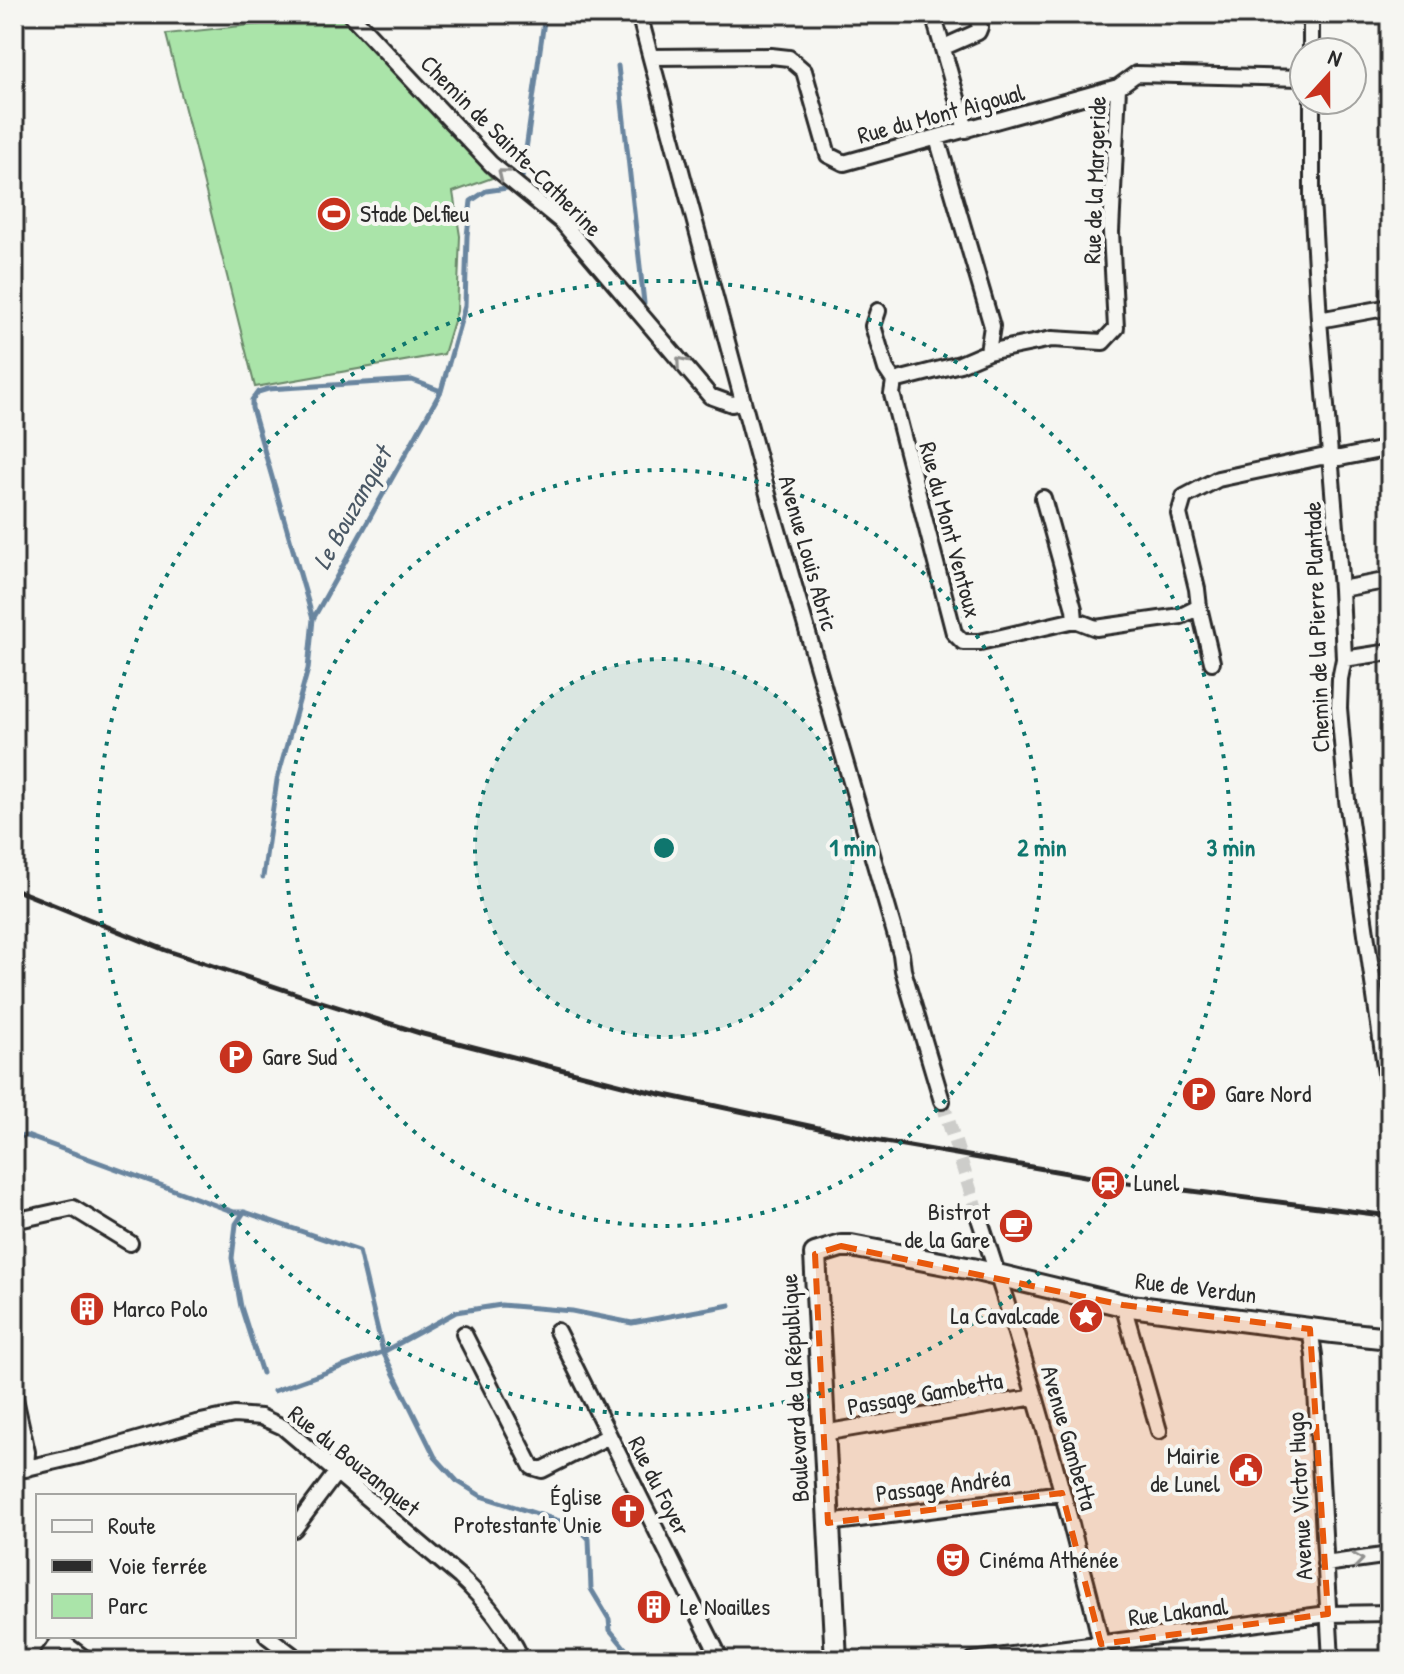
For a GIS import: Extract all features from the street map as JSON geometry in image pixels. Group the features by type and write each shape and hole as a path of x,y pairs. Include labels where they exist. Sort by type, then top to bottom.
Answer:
{"main road":[{"name":"Boulevard de la République","path":"836,1660 815,1254 851,1246 999,1276"},
{"name":"Rue de Verdun","path":"999,1276 1123,1305 1390,1338"}],"street":[{"name":"Chemin de Sainte-Catherine","path":"350,14 491,164 562,222 710,396 732,404 742,402"},
{"name":"Avenue Louis Abric","path":"639,14 742,402 942,1101"},
{"path":"933,14 966,130"},
{"path":"944,47 978,32 980,27 976,14"},
{"path":"1311,14 1311,36"},
{"name":"Rue du Mont Aigoual","path":"651,57 789,58 804,71 828,155 844,163 1118,87"},
{"name":"Rue de la Margeride","path":"988,352 1052,339 1103,342 1116,328 1111,232 1118,87 1136,74 1288,78"},
{"name":"Chemin de la Pierre Plantade","path":"1312,116 1312,198 1319,320 1341,589 1344,659 1339,708 1347,800 1390,1102"},
{"path":"878,311 873,326 886,369 894,381 960,364 988,352 992,326 937,138"},
{"path":"1319,320 1390,307"},
{"name":"Rue du Mont Ventoux","path":"894,381 892,394 954,633 963,642 980,642 1075,620 1096,628 1181,616 1199,607"},
{"path":"1212,662 1179,514 1184,497 1218,479 1321,457 1340,458 1390,448"},
{"path":"1043,498 1075,620"},
{"path":"1341,589 1390,580"},
{"path":"1344,659 1390,652"},
{"path":"14,1221 73,1208 130,1243"},
{"path":"978,1215 999,1276"},
{"name":"Avenue Gambetta","path":"999,1276 1062,1493 1104,1660"},
{"path":"1123,1305 1159,1431"},
{"name":"Avenue Victor Hugo","path":"1310,1329 1331,1660"},
{"name":"Rue du Foyer","path":"557,1331 721,1660"},
{"path":"464,1334 532,1467 542,1470 609,1436"},
{"path":"14,1394 27,1452 20,1470"},
{"name":"Passage Gambetta","path":"823,1433 1035,1397"},
{"name":"Rue du Bouzanquet","path":"20,1470 234,1415 261,1417 283,1427 460,1577 487,1603 522,1660"},
{"path":"296,1526 336,1473"},
{"name":"Passage Andréa","path":"828,1523 1062,1493"},
{"path":"1325,1564 1390,1555"},
{"name":"Rue Lakanal","path":"973,1660 1328,1614 1390,1613"},
{"path":"270,1638 299,1660"},
{"path":"45,1660 60,1640 87,1660"}],"highlighted area":[{"path":"841,1246 1123,1305 1310,1329 1328,1614 1101,1644 1062,1493 828,1523 815,1254"}],"green space":[{"name":"Stade Delfieu","path":"346,15 492,178 453,192 460,236 457,311 444,354 255,387 166,34"}],"waterway":[{"name":"Le Bouzanquet","path":"522,178 545,14"},
{"path":"618,66 644,303"},
{"name":"Le Bouzanquet","path":"263,877 277,780 308,669 313,619 441,391 465,306 471,201 486,191 507,188"},
{"path":"313,619 252,400 258,392 268,389 412,380 441,391"},
{"name":"Le Bouzanquet","path":"14,1137 27,1136 234,1212 245,1212 359,1251 383,1352 435,1457 457,1481 481,1496 578,1527 589,1539 591,1589 609,1619 610,1630 629,1653"},
{"path":"244,1212 236,1224 232,1258 241,1307 262,1373"},
{"path":"274,1391 383,1352 456,1312 501,1305 572,1311 632,1323 730,1305"}],"tunnel":[{"path":"942,1101 978,1215"}],"railway":[{"path":"14,889 165,950 309,998 423,1034 642,1090 874,1140 1120,1182 1390,1216"}],"place":[{"name":"Stade Delfieu","path":"334,214"},
{"name":"Gare Sud","path":"236,1057"},
{"name":"Gare Nord","path":"1199,1094"},
{"name":"Lunel","path":"1108,1183"},
{"name":"Bistrot de la Gare","path":"1016,1226"},
{"name":"Marco Polo","path":"87,1309"},
{"name":"La Cavalcade","path":"1086,1316"},
{"name":"Mairie de Lunel","path":"1246,1470"},
{"name":"Église Protestante Unie","path":"628,1511"},
{"name":"Cinéma Athénée","path":"953,1560"},
{"name":"Le Noailles","path":"654,1607"}]}
